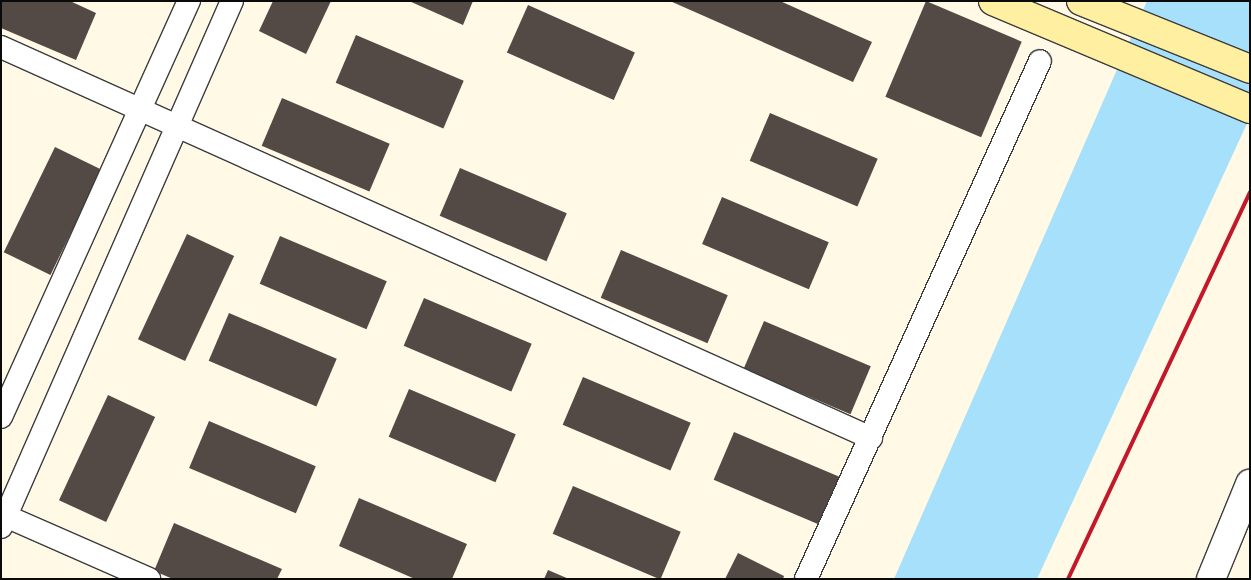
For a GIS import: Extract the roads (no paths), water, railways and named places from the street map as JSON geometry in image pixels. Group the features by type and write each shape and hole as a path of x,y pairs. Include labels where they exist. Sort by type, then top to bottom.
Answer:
{"main road":[{"path":"993,1 1250,109"},
{"path":"1081,1 1250,68"}],"street":[{"path":"1,417 189,1"},
{"path":"149,579 3,519 232,1"},
{"path":"1,47 139,111 871,438"},
{"path":"806,579 1040,61"},
{"path":"1210,579 1250,484"}],"water":[{"path":"1147,1 1250,1 1250,117 1037,579 894,579"}],"railway":[{"path":"1068,579 1250,193"}]}
